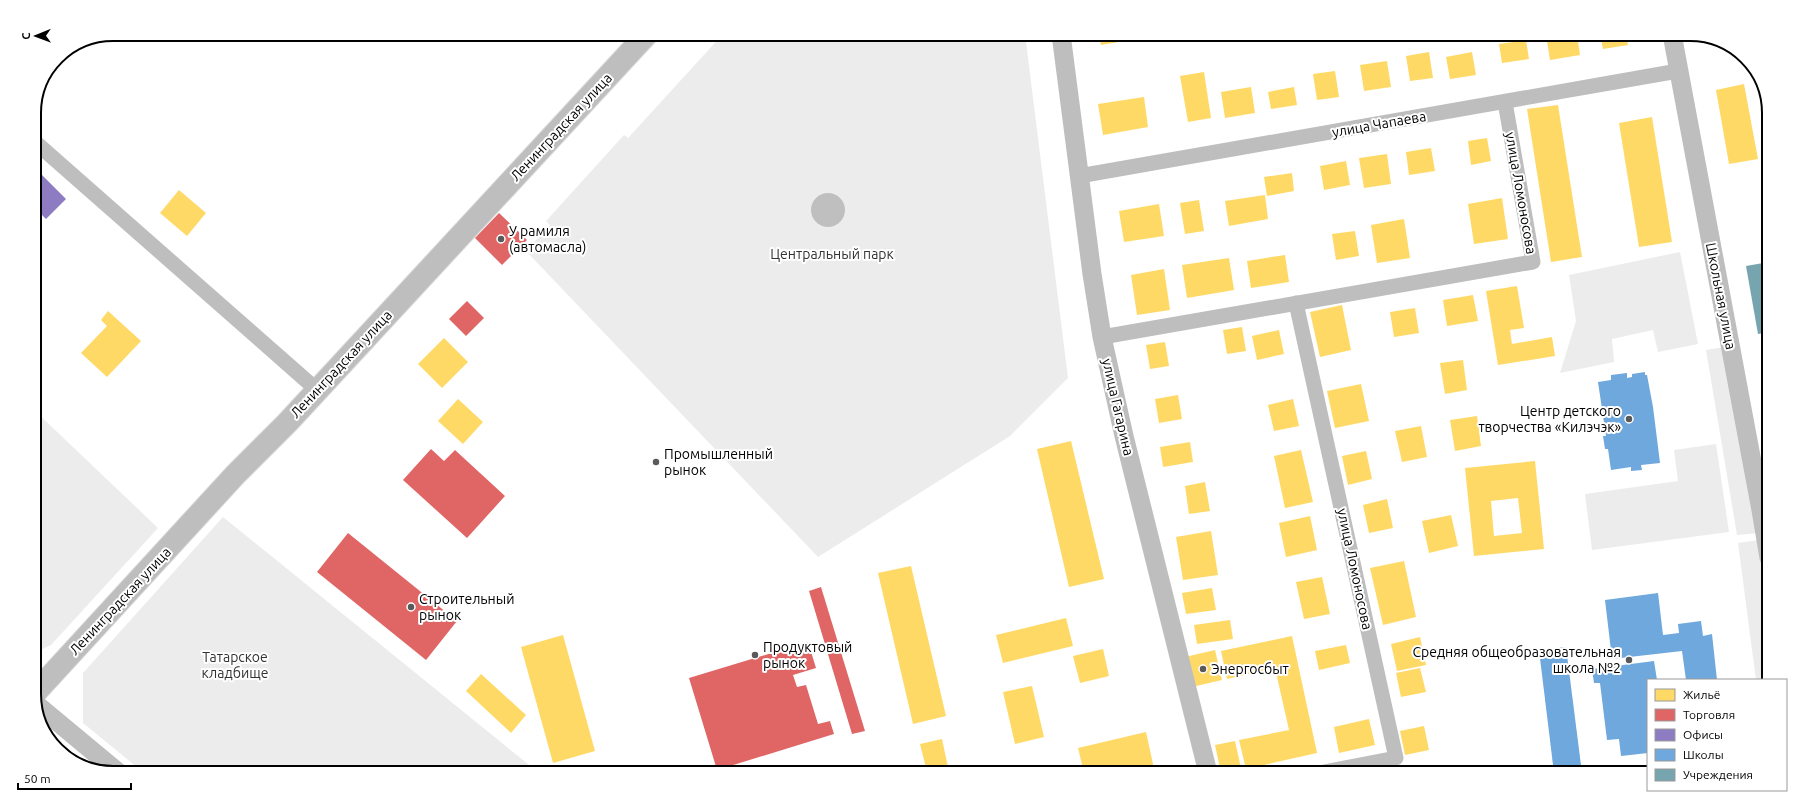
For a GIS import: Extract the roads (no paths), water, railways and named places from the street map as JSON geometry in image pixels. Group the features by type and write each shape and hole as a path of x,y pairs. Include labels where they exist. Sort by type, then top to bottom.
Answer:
{"main road":[{"name":"Ленинградская улица","path":"41,686 235,475 640,41"}],"street":[{"name":"улица Гагарина","path":"1062,41 1092,274 1102,337 1123,429 1206,766"},
{"name":"Школьная улица","path":"1673,41 1762,494"},
{"name":"улица Чапаева","path":"1079,176 1678,71"},
{"name":"улица Ломоносова","path":"1102,337 1532,262 1505,102"},
{"path":"41,147 316,390"},
{"name":"улица Ломоносова","path":"1296,303 1396,758 1355,766"},
{"path":"42,709 110,766"}],"place":[{"name":"У рамиля (автомасла)","path":"501,239"},
{"name":"Центр детского творчества «Килэчэк»","path":"1629,419"},
{"name":"Промышленный рынок","path":"656,462"},
{"name":"Строительный рынок","path":"411,607"},
{"name":"Продуктовый рынок","path":"755,655"},
{"name":"Средняя общеобразовательная школа №2","path":"1629,660"},
{"name":"Энергосбыт","path":"1203,669"}],"park label":[{"name":"Центральный парк","path":"832,254"},
{"name":"Татарское кладбище","path":"235,666"}]}
